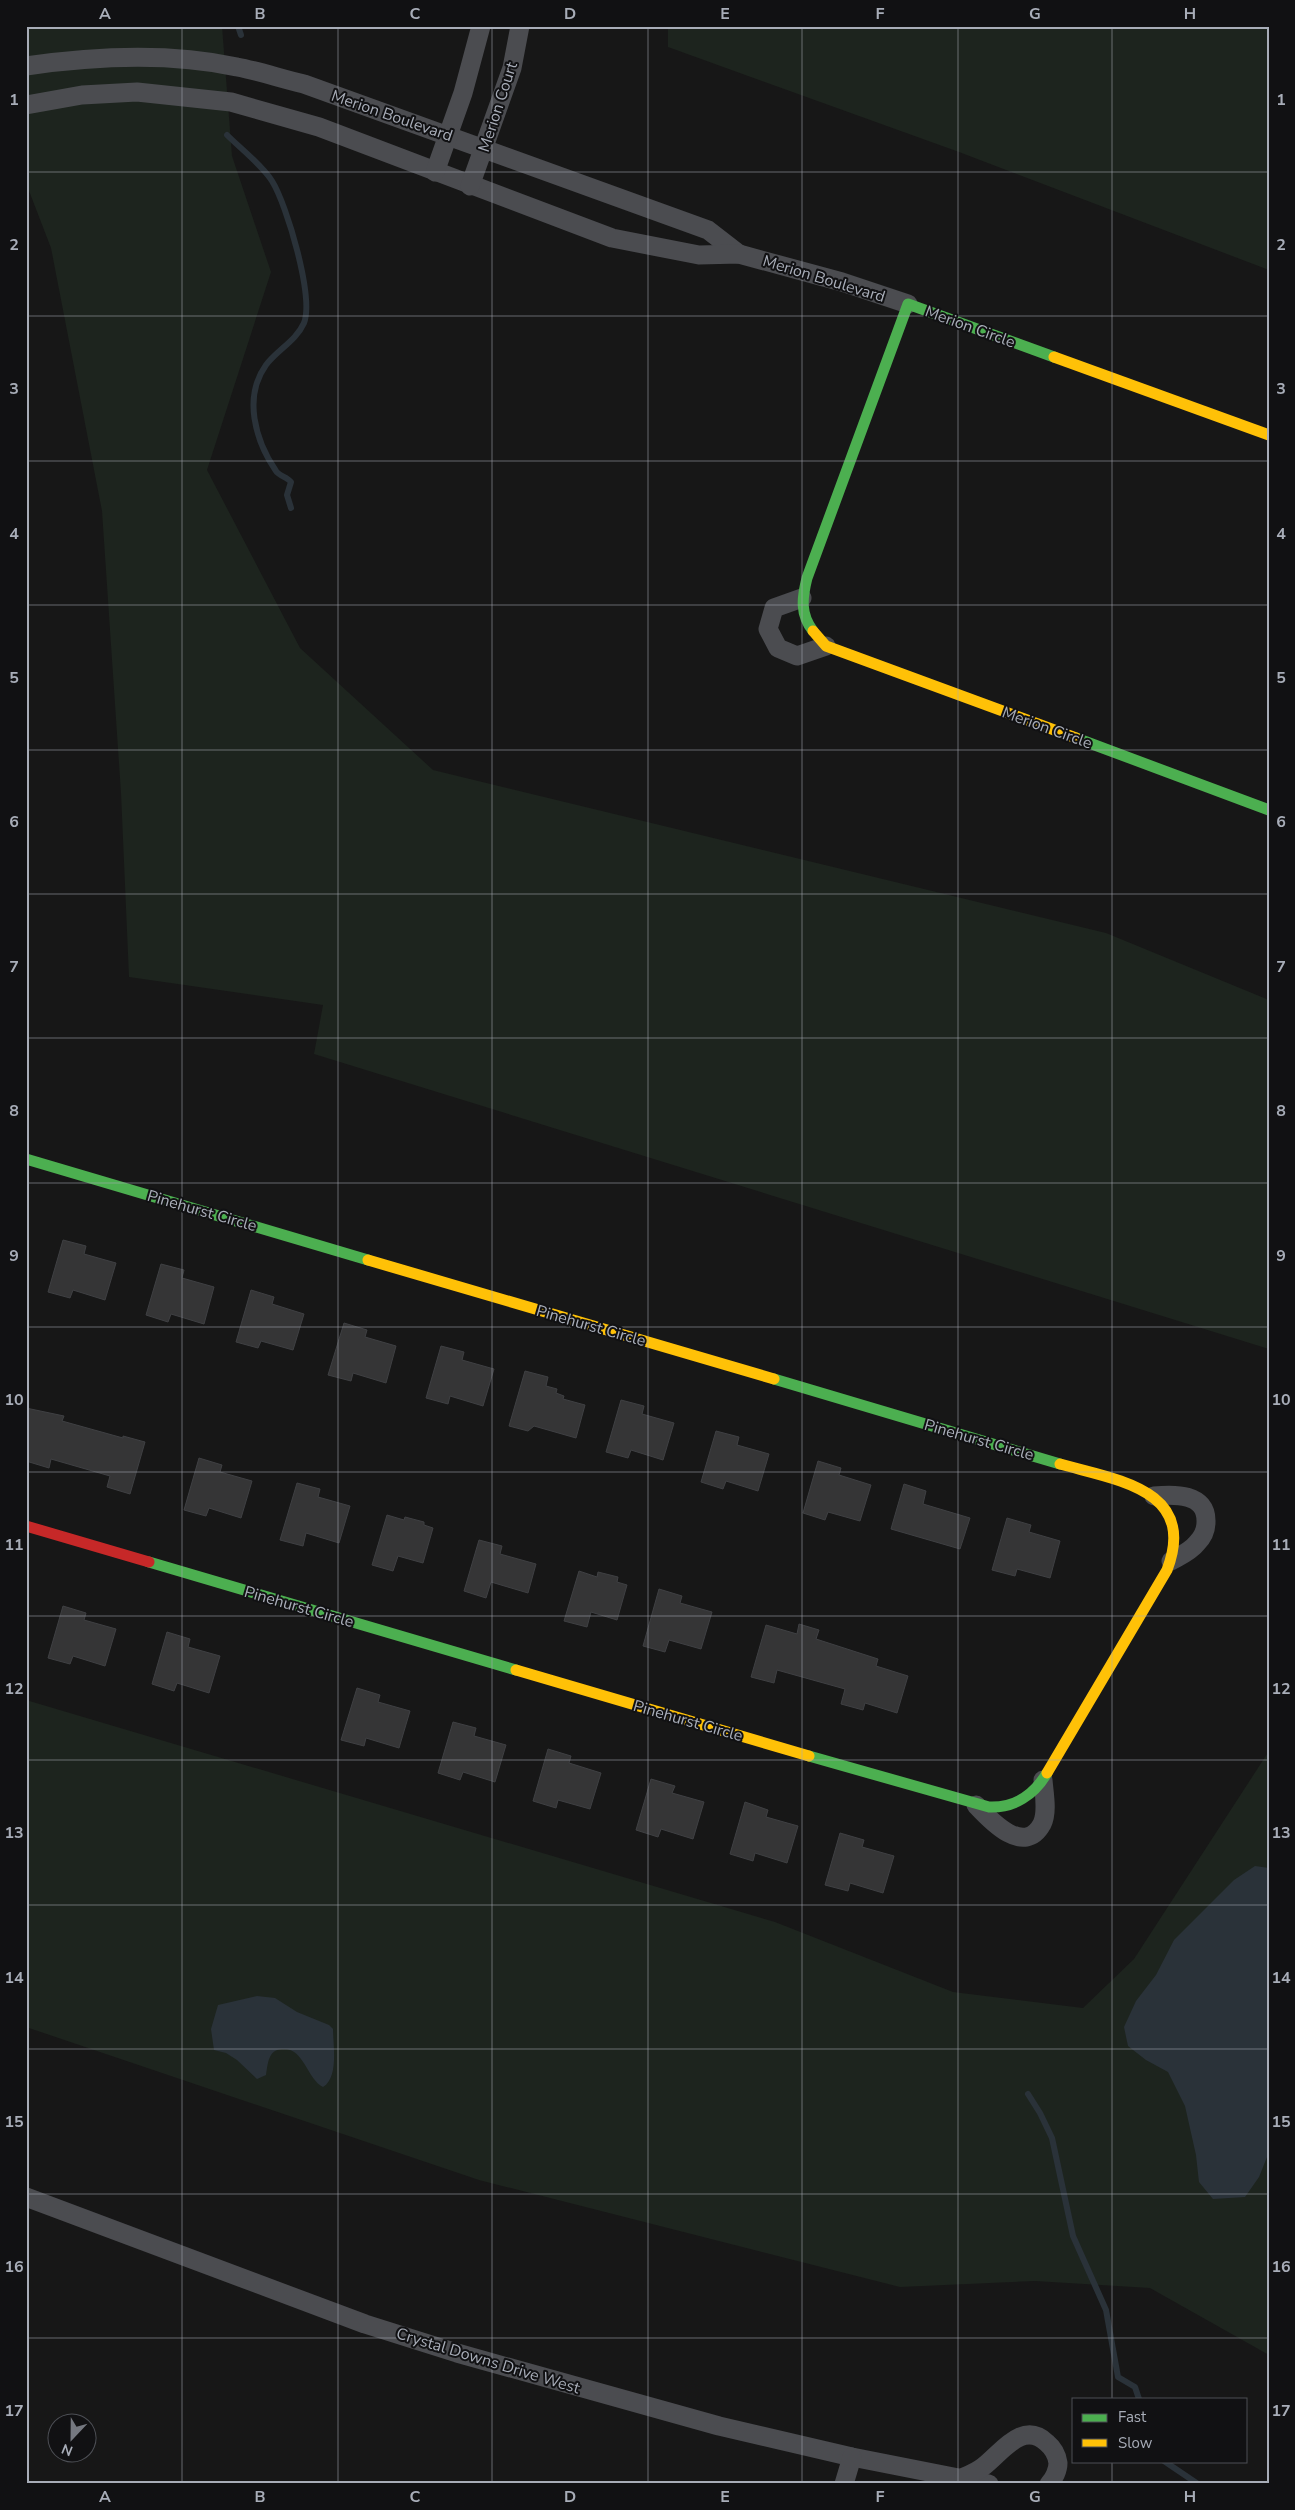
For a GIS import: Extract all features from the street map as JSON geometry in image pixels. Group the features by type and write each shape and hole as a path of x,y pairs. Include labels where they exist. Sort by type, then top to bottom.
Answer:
{"street":[{"path":"435,172 463,93 481,26"},
{"name":"Merion Court","path":"470,186 512,68 520,26"},
{"name":"Merion Boulevard","path":"26,66 86,58 148,58 236,66 304,84 708,230 739,254"},
{"name":"Merion Boulevard","path":"26,105 82,96 137,92 231,102 319,128 612,238 699,255 739,254 842,282 908,304"},
{"name":"Merion Circle","path":"1269,435 908,304 807,578 802,598 805,622 826,646 1269,810"},
{"path":"802,598 774,608 768,629 778,648 797,656 826,646"},
{"name":"Pinehurst Circle","path":"26,1159 1136,1486 1154,1496 1166,1510 1176,1539 1171,1561 1044,1780 1031,1795 1014,1805 996,1808 976,1805 26,1526"},
{"name":"Pinehurst Circle","path":"1154,1496 1188,1497 1198,1502 1204,1510 1205,1530 1202,1537 1196,1545 1171,1561"},
{"name":"Pinehurst Circle","path":"976,1805 1000,1830 1020,1837 1030,1835 1042,1823 1044,1816 1044,1780"},
{"name":"Crystal Downs Drive West","path":"26,2198 365,2324 457,2353 700,2421 852,2457 964,2477 989,2484"},
{"path":"964,2477 985,2466 1015,2439 1026,2434 1034,2434 1044,2440 1056,2456 1056,2472 1049,2484"},
{"path":"844,2484 852,2457"}],"shaded area":[{"path":"26,26 222,26 232,156 271,272 207,470 300,648 433,770 1106,933 1269,1000 1269,1349 314,1054 323,1005 129,977 121,793 102,511 51,248 26,183"},
{"path":"668,26 1269,26 1269,270 959,152 668,47"},
{"path":"26,1700 775,1922 953,1992 1083,2008 1134,1959 1269,1751 1269,2355 1150,2288 1035,2281 900,2287 479,2180 26,2027"},
{"path":"1255,1866 1269,1868 1269,2152 1259,2177 1245,2197 1213,2199 1199,2182 1196,2155 1185,2106 1168,2072 1146,2060 1128,2046 1124,2027 1136,2001 1156,1975 1174,1940 1234,1880"},
{"path":"257,1996 275,1998 297,2012 329,2025 333,2029 333,2068 328,2082 323,2087 313,2078 301,2058 290,2050 283,2049 274,2052 268,2062 266,2075 257,2079 237,2060 226,2053 214,2050 211,2029 218,2005"}],"building":[{"path":"63,1240 86,1246 84,1254 116,1263 105,1300 73,1290 70,1298 48,1292"},
{"path":"161,1264 184,1270 182,1278 214,1287 204,1324 171,1314 168,1322 146,1315"},
{"path":"251,1290 274,1297 272,1304 304,1314 293,1350 261,1341 258,1348 236,1342"},
{"path":"344,1323 367,1330 365,1337 396,1346 386,1383 353,1373 351,1381 328,1375"},
{"path":"441,1346 464,1352 462,1360 494,1369 483,1406 450,1396 448,1404 426,1398"},
{"path":"525,1371 548,1377 546,1386 557,1389 556,1393 564,1396 563,1399 585,1405 576,1438 534,1426 528,1431 509,1426"},
{"path":"621,1400 644,1406 642,1414 674,1423 663,1460 631,1450 628,1458 606,1452"},
{"path":"26,1408 64,1416 62,1421 123,1438 123,1436 145,1442 130,1494 107,1487 110,1476 51,1459 49,1468 26,1461"},
{"path":"716,1431 739,1437 737,1445 769,1454 758,1491 726,1481 723,1489 701,1482"},
{"path":"199,1458 222,1465 220,1472 252,1481 241,1518 209,1508 206,1516 184,1510"},
{"path":"818,1461 841,1468 839,1475 871,1485 860,1521 828,1512 825,1520 803,1513"},
{"path":"297,1483 320,1489 318,1497 350,1506 339,1543 306,1533 303,1546 280,1540"},
{"path":"904,1484 926,1491 923,1504 970,1518 960,1549 891,1529"},
{"path":"387,1515 404,1520 405,1517 424,1522 424,1525 433,1528 423,1563 398,1556 393,1571 372,1565"},
{"path":"1007,1518 1031,1525 1029,1532 1060,1541 1050,1578 1017,1569 1015,1576 992,1570"},
{"path":"479,1540 502,1546 500,1554 536,1564 528,1593 491,1582 486,1598 464,1591"},
{"path":"579,1571 597,1577 598,1572 618,1577 617,1582 627,1585 617,1620 591,1612 587,1627 564,1621"},
{"path":"659,1589 682,1596 680,1603 712,1612 701,1649 669,1640 665,1652 643,1646"},
{"path":"63,1606 86,1613 84,1620 116,1629 105,1666 73,1656 70,1664 48,1658"},
{"path":"799,1624 819,1630 816,1639 878,1659 876,1666 908,1676 897,1713 865,1703 863,1710 841,1704 845,1689 777,1670 774,1683 751,1677 766,1625 797,1634"},
{"path":"167,1632 190,1639 188,1647 220,1656 209,1693 177,1683 174,1691 152,1684"},
{"path":"357,1688 380,1695 378,1702 410,1711 399,1748 366,1738 364,1746 341,1740"},
{"path":"453,1722 476,1728 474,1736 506,1745 495,1782 463,1772 460,1780 438,1773"},
{"path":"548,1749 571,1756 569,1763 601,1773 590,1809 558,1800 556,1808 533,1801"},
{"path":"651,1779 675,1786 672,1793 704,1802 693,1839 661,1829 658,1837 636,1830"},
{"path":"745,1802 768,1810 766,1817 798,1826 787,1863 755,1853 753,1861 730,1854"},
{"path":"840,1833 864,1840 862,1847 894,1856 883,1893 850,1883 848,1891 825,1885"}],"waterway":[{"path":"238,26 241,35"},
{"path":"227,135 257,163 272,181 285,210 302,273 306,310 304,323 296,335 266,365 259,377 254,404 254,418 262,446 277,473 291,482 287,495 291,508"},
{"path":"1028,2094 1052,2138 1073,2236 1106,2310 1118,2377 1135,2387 1139,2398"},
{"path":"1165,2462 1198,2484"}],"traffic: fast":[{"path":"813,631 806,618 803,606 807,578 908,304 1054,357"},
{"path":"1076,738 1269,810"},
{"path":"26,1159 368,1260"},
{"path":"774,1379 1060,1464"},
{"path":"149,1562 516,1670"},
{"path":"809,1756 989,1807 1007,1805 1023,1799 1036,1788 1047,1773"}],"traffic: slow":[{"path":"1054,357 1269,435"},
{"path":"813,631 826,646 1076,738"},
{"path":"368,1260 774,1379"},
{"path":"1047,1773 1167,1570 1174,1543 1171,1522 1162,1505 1146,1493 1127,1483 1060,1464"},
{"path":"516,1670 809,1756"}],"traffic: jam":[{"path":"26,1526 149,1562"}]}
